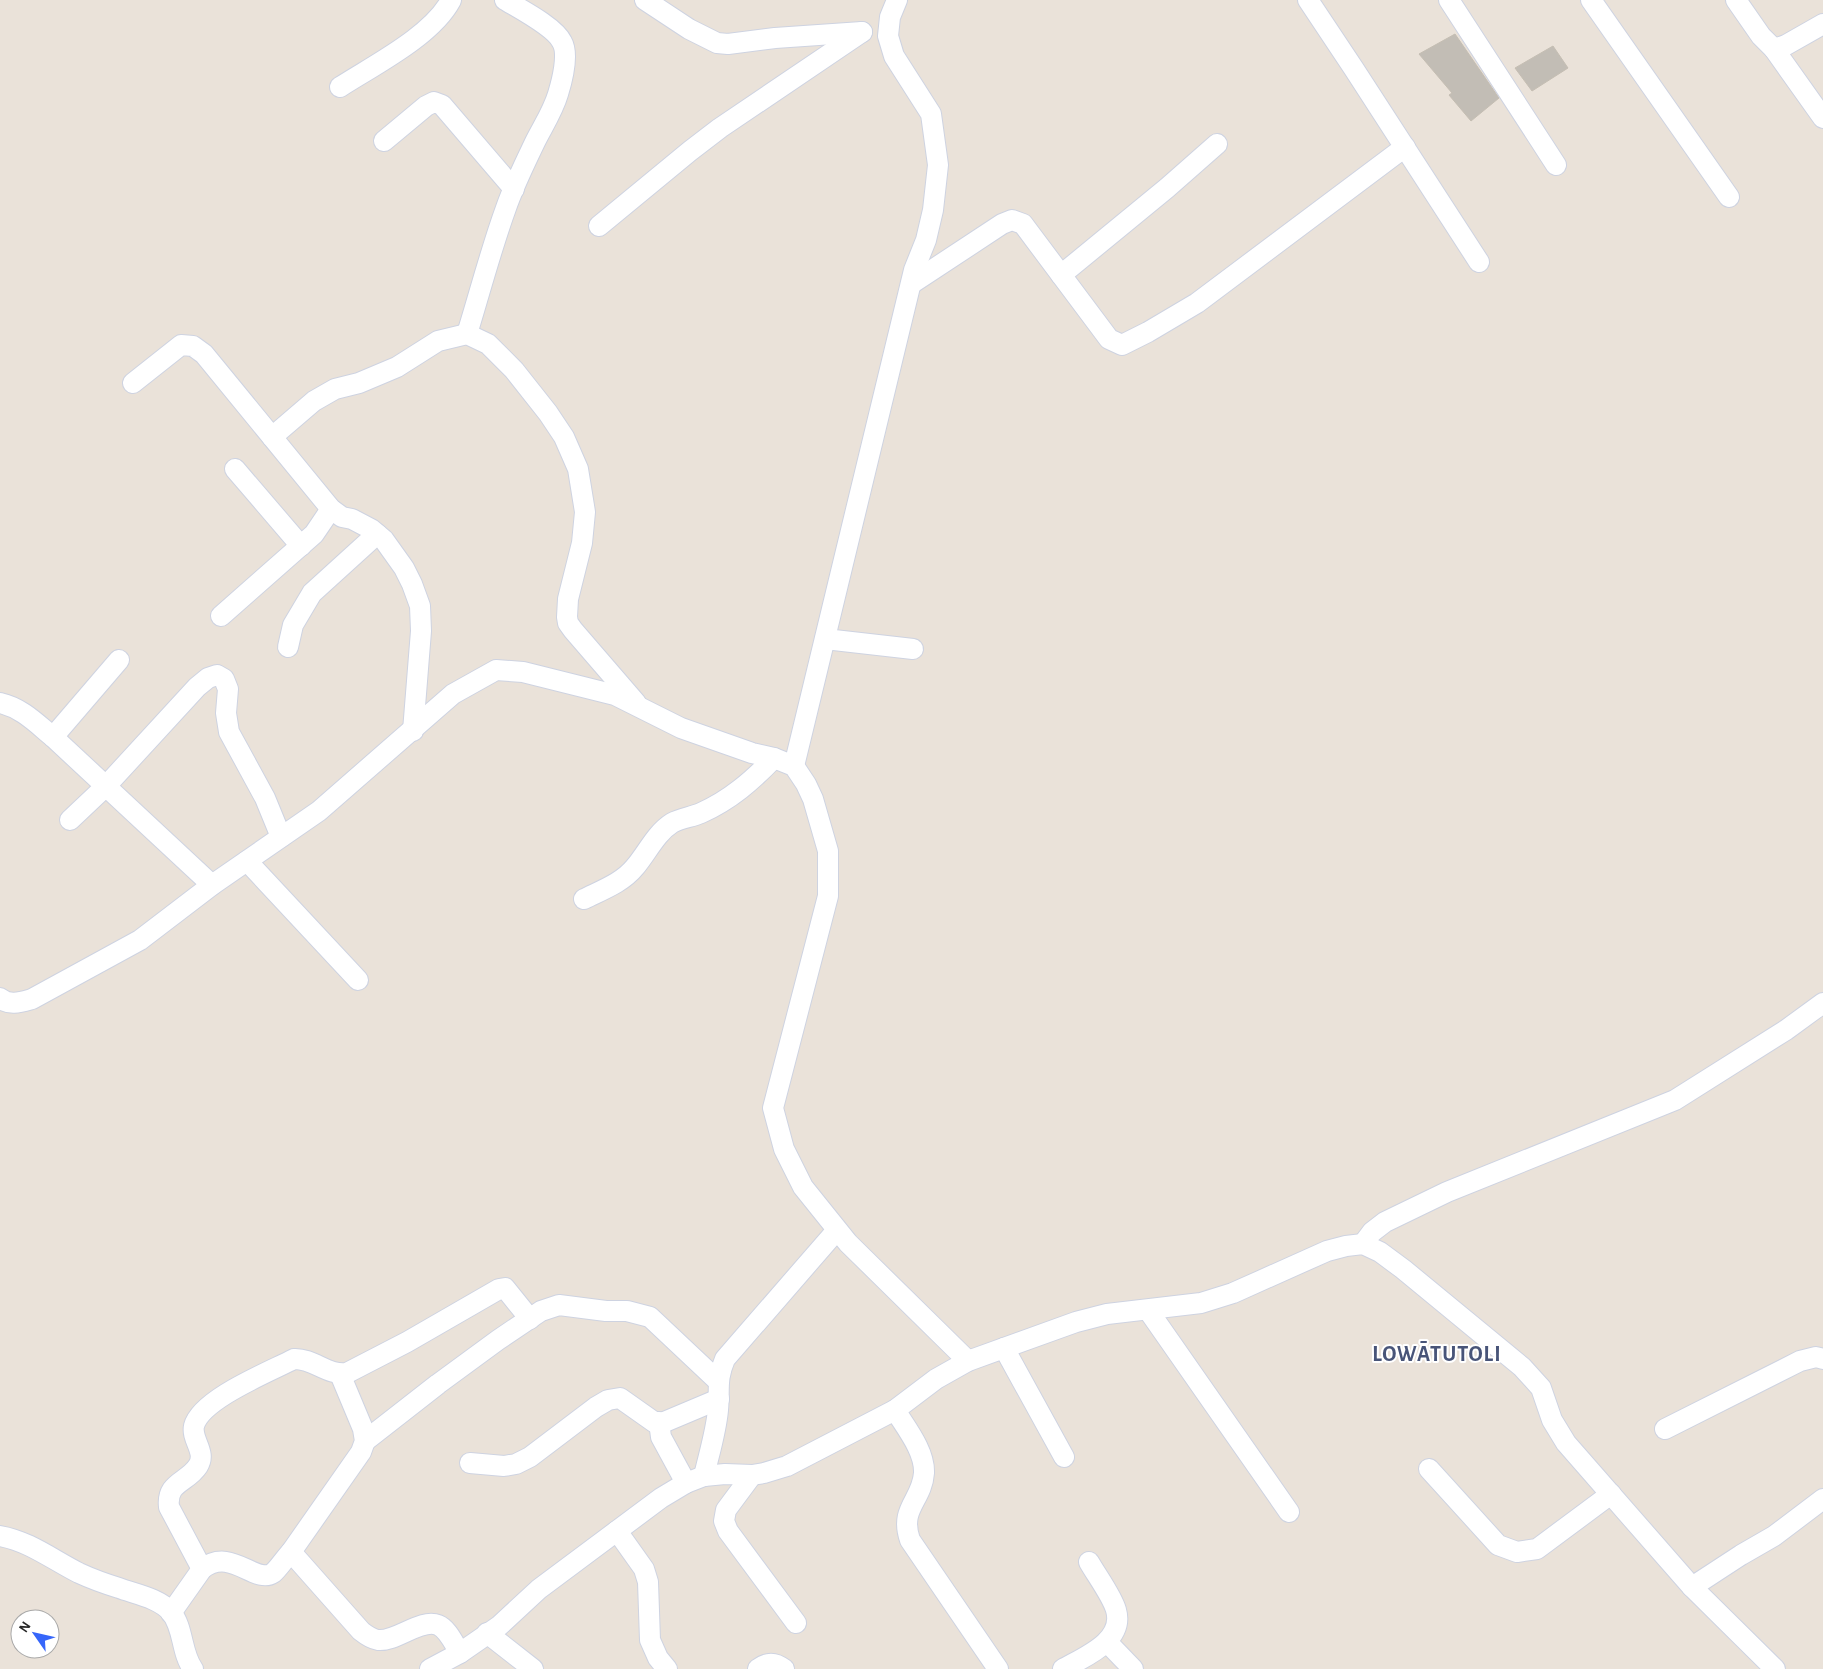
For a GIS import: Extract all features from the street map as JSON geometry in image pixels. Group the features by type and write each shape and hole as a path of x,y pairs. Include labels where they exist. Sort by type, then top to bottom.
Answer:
{"street":[{"path":"340,87 398,50 425,30 440,15 451,0"},
{"path":"467,334 506,207 558,94 563,73 565,50 563,42 539,21 505,0"},
{"path":"645,0 690,29 717,43 728,44 775,38 889,30"},
{"path":"794,766 914,270 926,240 933,210 938,165 931,114 894,56 888,36 890,18 897,0"},
{"path":"1308,0 1478,262"},
{"path":"1449,0 1556,165"},
{"path":"1590,0 1729,197"},
{"path":"1736,0 1761,36 1774,48 1823,118"},
{"path":"1774,48 1786,45 1823,24"},
{"path":"599,226 713,134 862,32"},
{"path":"384,141 426,106 434,102 442,105 514,189"},
{"path":"1061,275 1218,144"},
{"path":"911,284 1002,224 1012,220 1023,224 1109,339 1122,345 1197,303 1405,147"},
{"path":"272,437 314,401 335,389 359,384 397,366 438,341 467,334 488,344 514,370 564,437 578,468 585,512 582,543 568,599 568,623 641,708"},
{"path":"133,382 181,345 194,346 204,354 331,509 342,517 352,519 384,540 404,568 420,606 421,631 413,730"},
{"path":"235,469 301,546"},
{"path":"221,616 301,546 320,526 331,509"},
{"path":"288,648 293,625 312,593 377,534"},
{"path":"825,639 913,649"},
{"path":"53,737 119,660"},
{"path":"0,998 4,1002 17,1003 32,999 140,940 212,885 319,811 453,694 496,670 522,672 615,696 681,728 794,766 806,784 813,799 828,851 828,896 773,1108 784,1149 803,1188 848,1243 968,1361"},
{"path":"70,820 106,786 197,686 208,678 217,675 224,679 228,689 226,713 229,732 265,798 282,837"},
{"path":"0,703 11,705 25,713 53,737 212,885"},
{"path":"584,899 617,883 628,875 658,837 672,823 700,813 737,793 755,779 774,758"},
{"path":"247,861 358,980"},
{"path":"1363,1244 1372,1232 1385,1222 1447,1192 1675,1100 1786,1030 1823,1003"},
{"path":"695,1479 714,1432 719,1372 725,1360 837,1230"},
{"path":"430,1669 460,1653 499,1626 539,1589 661,1498 695,1479 725,1474 752,1475 787,1466 895,1410 936,1379 968,1361 1076,1322 1099,1316 1209,1300 1233,1293 1327,1251 1363,1244 1380,1252 1403,1269 1522,1367 1540,1388 1552,1420 1566,1443 1692,1587 1773,1668"},
{"path":"202,1569 170,1507 168,1498 172,1489 198,1466 201,1458 200,1449 195,1439 194,1426 199,1416 208,1406 223,1396 294,1359 301,1359 340,1374 347,1373 408,1342 499,1289 505,1288 530,1319"},
{"path":"171,1613 202,1569 209,1564 219,1561 231,1562 261,1575 272,1573 291,1552 360,1452 365,1440 438,1384 546,1309 560,1305 638,1313 650,1317 718,1390"},
{"path":"1148,1310 1289,1512"},
{"path":"1004,1348 1064,1457"},
{"path":"1664,1429 1800,1361 1816,1358 1823,1359"},
{"path":"340,1374 363,1429 365,1440"},
{"path":"470,1463 504,1466 516,1464 530,1457 608,1400 620,1398 654,1422 662,1423 718,1390"},
{"path":"895,1410 922,1456 923,1464 924,1473 920,1490 907,1517 906,1528 910,1540 998,1669"},
{"path":"659,1422 661,1437 695,1479"},
{"path":"1429,1469 1498,1545 1517,1552 1537,1549 1611,1494"},
{"path":"752,1475 726,1510 724,1521 728,1531 796,1623"},
{"path":"1692,1587 1774,1536 1823,1498"},
{"path":"617,1531 644,1569 648,1582 650,1640 658,1658 667,1669"},
{"path":"0,1536 34,1548 86,1576 159,1603 171,1613 182,1634 193,1669"},
{"path":"291,1552 361,1631 368,1636 378,1640 387,1639 429,1624 438,1625 446,1631 460,1653"},
{"path":"1063,1669 1107,1642 1118,1621 1116,1609 1089,1562"},
{"path":"487,1633 533,1669"},
{"path":"1107,1642 1133,1669"},
{"path":"758,1669 764,1664 772,1663 784,1669"}],"building":[{"path":"1455,34 1499,98 1471,121 1449,95 1452,93 1419,54"},
{"path":"1553,46 1568,68 1532,91 1515,68"}],"district":[{"name":"LOWĀTUTOLI","path":"1437,1354"}]}
